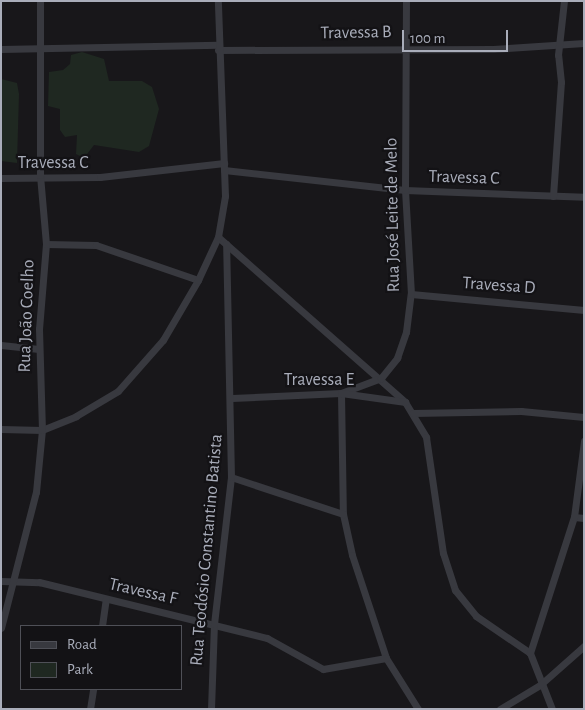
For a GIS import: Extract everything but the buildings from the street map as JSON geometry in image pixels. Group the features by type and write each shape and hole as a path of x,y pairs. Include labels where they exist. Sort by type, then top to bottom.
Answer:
{"street":[{"name":"Rua João Coelho","path":"1,628 36,492 42,430 39,349 46,244 40,175 40,1"},
{"path":"1,429 42,430 76,416 118,391 163,340 198,280 218,237 224,167 218,48 218,1"},
{"name":"Rua José Leite de Melo","path":"381,378 402,346 411,294 405,190 408,47 406,1"},
{"path":"552,196 561,82 558,45 564,1"},
{"name":"Travessa B","path":"1,49 408,47 493,49 584,43"},
{"name":"Travessa C","path":"1,178 40,175 100,177 224,167 405,190 584,197"},
{"path":"218,237 381,378 405,402 426,437 444,552 455,590 476,616 530,653"},
{"path":"46,244 96,245 198,280"},
{"name":"Rua Teodósio Constantino Batista","path":"211,709 214,624 231,477 232,398 226,244"},
{"name":"Travessa D","path":"411,294 584,310"},
{"path":"1,345 39,349"},
{"path":"381,378 341,393 343,514 365,600 386,658 418,709"},
{"name":"Travessa E","path":"232,398 341,393 405,402"},
{"path":"412,413 521,411 584,417"},
{"path":"552,709 540,684 530,653 574,516 584,441"},
{"path":"231,477 343,514"},
{"path":"574,516 584,518"},
{"name":"Travessa F","path":"1,581 39,582 267,638 324,670 386,658"},
{"path":"102,625 106,599"},
{"path":"500,709 540,684 584,646"},
{"path":"90,709 93,690"}],"green space":[{"path":"82,52 104,59 109,81 142,81 152,87 159,109 149,146 139,152 94,145 84,158 76,154 77,135 65,137 60,130 60,109 48,106 49,72 63,70 70,64 71,55"},
{"path":"1,79 17,83 19,94 17,163 1,161"}]}
